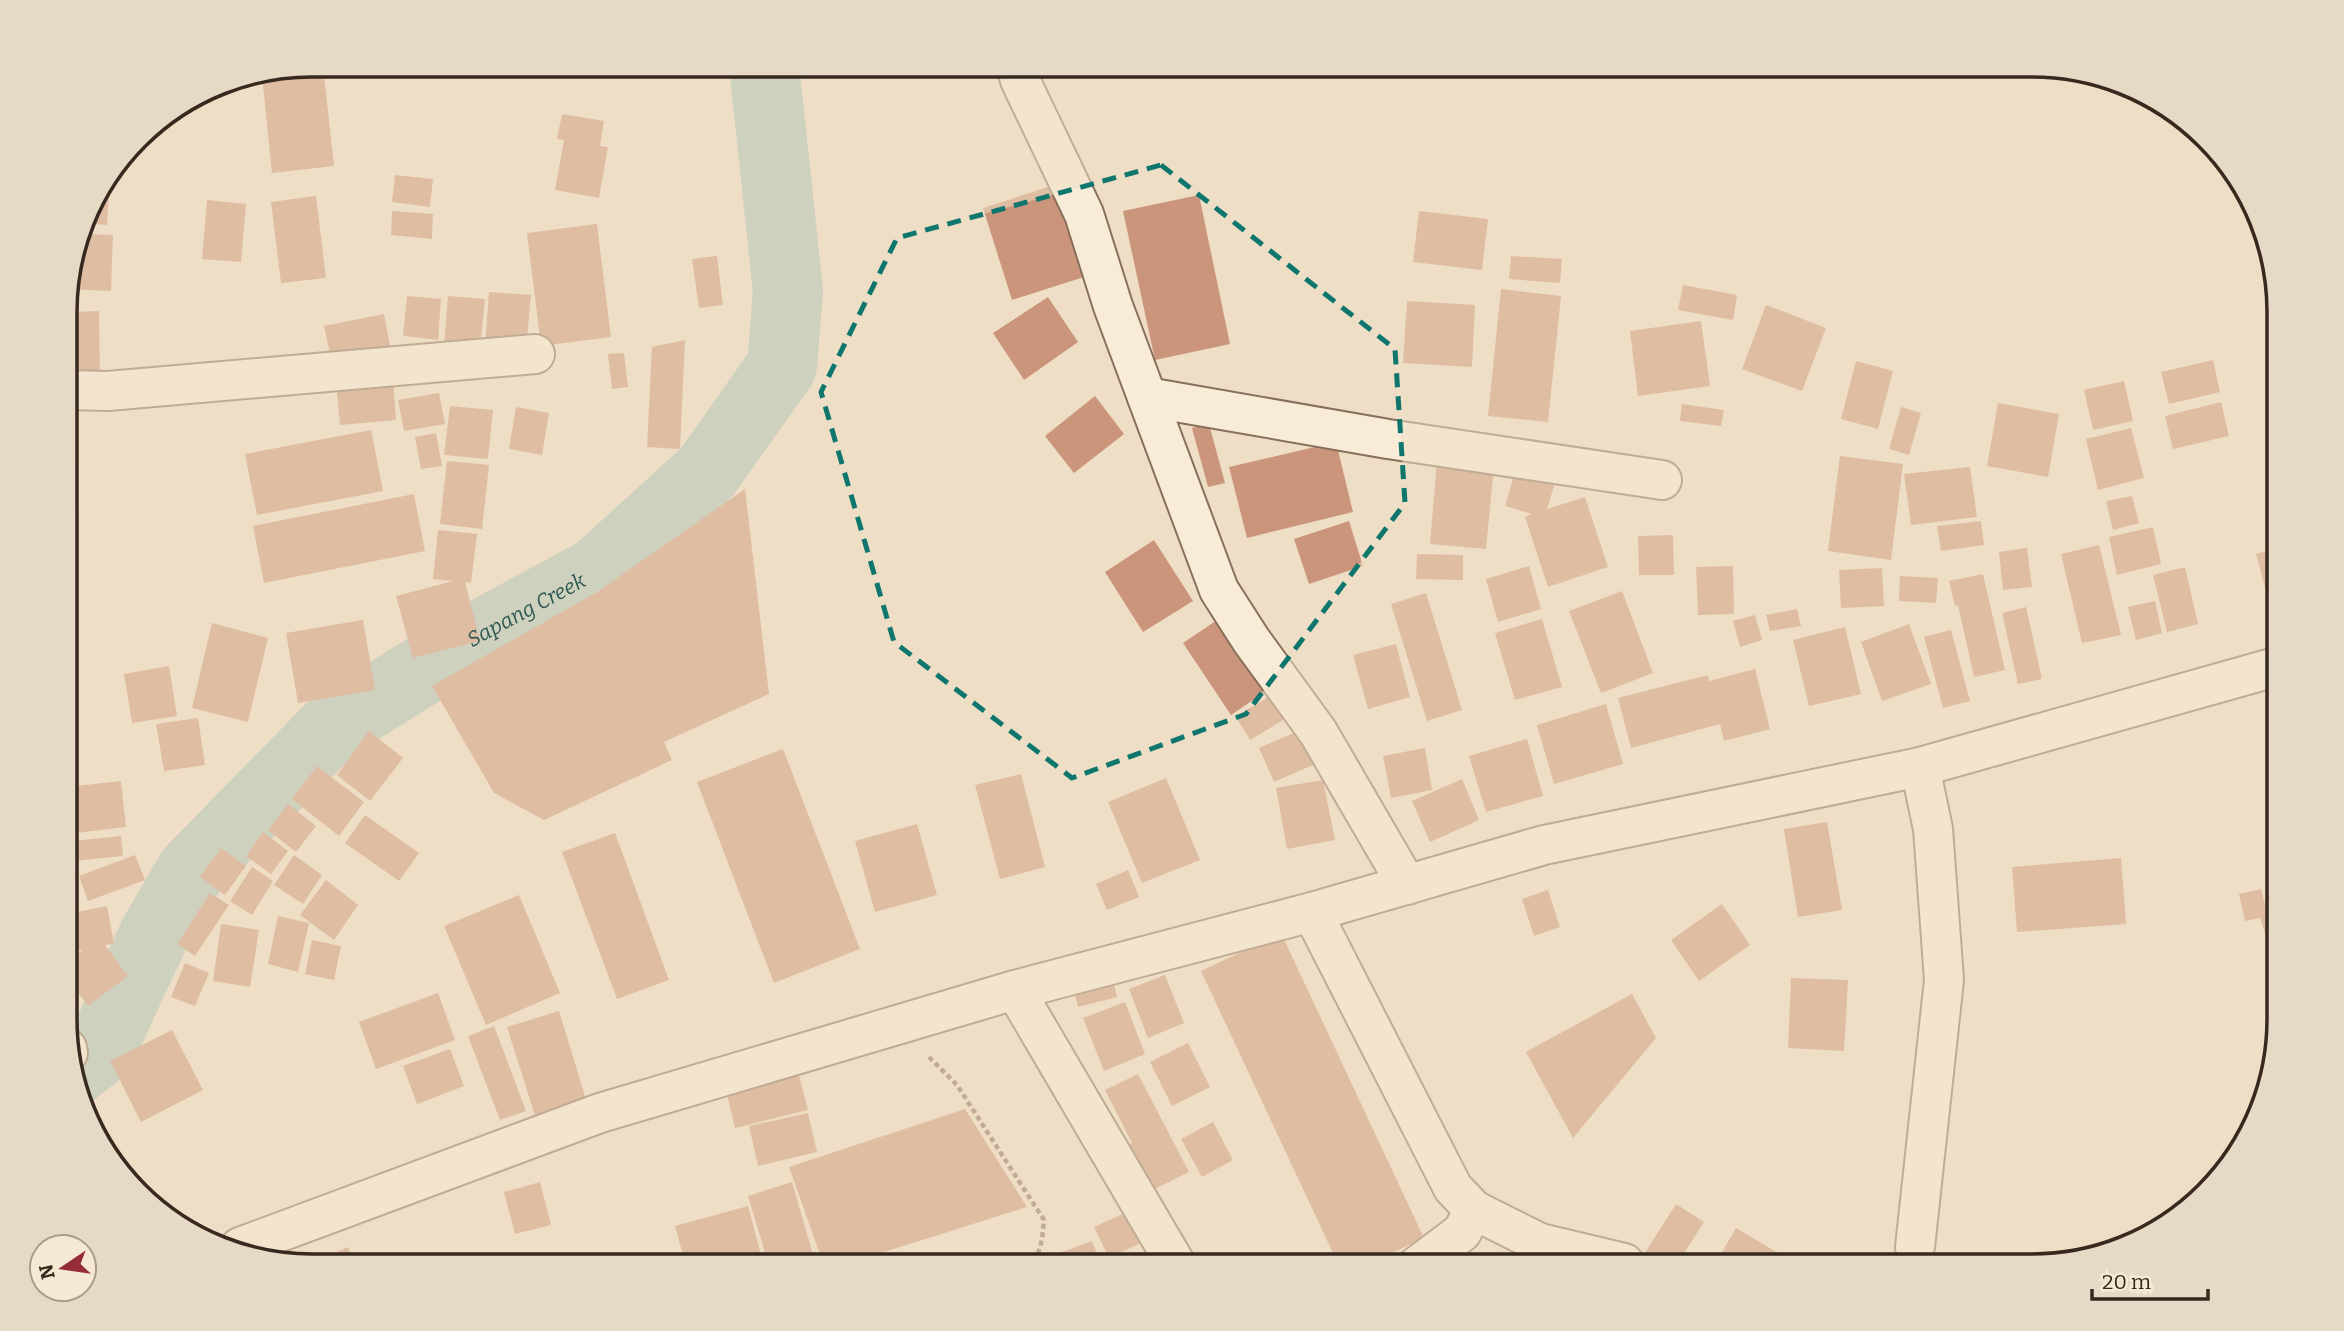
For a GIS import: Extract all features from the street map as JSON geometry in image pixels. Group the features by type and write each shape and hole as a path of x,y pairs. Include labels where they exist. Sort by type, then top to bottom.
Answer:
{"street":[{"path":"1019,78 1084,214 1113,306 1219,590 1251,640 1318,732 1407,885"},
{"path":"77,390 108,391 535,354"},
{"path":"1147,397 1388,439 1662,480"},
{"path":"247,1245 600,1113 1016,990 1312,912 1544,845 1920,767 2266,670"},
{"path":"1915,1248 1944,980 1933,829 1920,767"},
{"path":"1312,912 1453,1188 1474,1210 1540,1243 1583,1253"},
{"path":"1016,990 1170,1254"},
{"path":"1434,1253 1462,1232 1474,1210"}],"path":[{"path":"895,1026 957,1085 1044,1220 1038,1254"}],"highlighted area":[{"path":"1161,165 1395,349 1405,503 1246,714 1072,778 894,642 821,392 897,238"}],"building":[{"path":"297,78 324,78 334,166 272,173 263,83"},
{"path":"562,114 604,121 600,146 608,147 599,198 555,190 564,140 557,139"},
{"path":"395,175 433,179 430,207 392,202"},
{"path":"1054,185 1084,277 1012,300 983,208"},
{"path":"109,195 107,225 94,224"},
{"path":"1199,195 1230,344 1155,360 1123,211"},
{"path":"316,196 326,278 281,283 271,202"},
{"path":"207,200 246,204 241,262 202,259"},
{"path":"392,211 433,214 432,239 391,235"},
{"path":"1419,211 1488,219 1482,270 1413,262"},
{"path":"597,224 611,337 541,346 527,233"},
{"path":"90,234 113,235 111,291 78,290"},
{"path":"717,256 723,305 699,308 692,259"},
{"path":"1511,256 1562,259 1560,283 1509,279"},
{"path":"1683,285 1737,295 1733,320 1678,310"},
{"path":"1501,289 1561,296 1548,422 1488,416"},
{"path":"489,292 531,295 526,350 485,346"},
{"path":"407,296 441,299 438,340 403,336"},
{"path":"448,296 485,299 480,349 444,346"},
{"path":"1048,297 1078,342 1024,380 993,333"},
{"path":"1407,301 1475,305 1472,367 1403,363"},
{"path":"1766,305 1826,328 1802,391 1742,369"},
{"path":"99,311 100,379 77,380 77,312"},
{"path":"384,314 391,351 332,363 324,326"},
{"path":"1701,321 1710,386 1638,396 1630,331"},
{"path":"685,340 680,449 647,447 652,347"},
{"path":"624,353 628,387 612,389 608,354"},
{"path":"2213,360 2220,392 2169,404 2161,372"},
{"path":"1856,361 1893,371 1878,429 1841,419"},
{"path":"393,377 396,420 340,425 336,381"},
{"path":"2124,381 2133,421 2093,430 2084,390"},
{"path":"439,393 445,424 404,431 398,400"},
{"path":"1095,396 1124,434 1074,473 1045,436"},
{"path":"2221,402 2229,436 2173,449 2165,416"},
{"path":"1998,403 2059,414 2048,477 1987,466"},
{"path":"1682,404 1724,410 1721,426 1680,421"},
{"path":"450,406 493,410 488,459 444,455"},
{"path":"516,407 549,413 542,455 509,449"},
{"path":"1901,407 1921,413 1909,455 1889,449"},
{"path":"1209,424 1225,483 1208,487 1192,428"},
{"path":"2131,428 2144,478 2098,490 2086,439"},
{"path":"371,430 383,491 257,515 245,454"},
{"path":"436,433 442,466 421,469 415,437"},
{"path":"1336,442 1353,512 1247,538 1229,467"},
{"path":"1840,456 1903,464 1891,560 1828,551"},
{"path":"447,461 489,465 482,529 440,524"},
{"path":"1437,462 1494,467 1486,549 1430,544"},
{"path":"1970,467 1977,517 1911,525 1904,474"},
{"path":"1516,468 1556,480 1547,509 1585,497 1608,567 1548,587 1525,517 1532,514 1505,506"},
{"path":"745,489 769,694 664,742 672,760 544,820 494,793 432,686 597,592"},
{"path":"414,494 425,551 264,583 253,526"},
{"path":"2132,496 2139,523 2113,530 2106,501"},
{"path":"1349,521 1363,566 1309,584 1294,539"},
{"path":"1981,521 1984,545 1941,551 1937,526"},
{"path":"2153,527 2161,564 2117,575 2109,537"},
{"path":"438,530 477,534 471,583 465,582 480,641 413,658 396,596 453,581 433,579"},
{"path":"1673,535 1674,575 1639,575 1638,536"},
{"path":"1154,540 1193,601 1143,632 1105,572"},
{"path":"2099,545 2121,635 2082,643 2061,554"},
{"path":"2027,548 2032,587 2003,590 1999,552"},
{"path":"2266,551 2266,591 2256,554"},
{"path":"1417,554 1463,555 1463,580 1416,579"},
{"path":"1529,566 1541,609 1498,622 1486,579"},
{"path":"1733,566 1734,614 1698,615 1696,567"},
{"path":"2185,567 2198,624 2167,632 2153,575"},
{"path":"1882,568 1884,606 1841,608 1839,570"},
{"path":"1983,574 2005,670 1974,677 1958,605 1955,606 1949,581"},
{"path":"1900,576 1938,578 1936,603 1899,601"},
{"path":"1622,591 1653,673 1601,693 1569,611"},
{"path":"1426,593 1462,710 1427,721 1391,604"},
{"path":"2155,601 2162,633 2136,640 2128,607"},
{"path":"2026,607 2042,679 2018,684 2002,613"},
{"path":"1797,609 1801,626 1770,631 1766,615"},
{"path":"1226,614 1274,686 1231,715 1183,643"},
{"path":"1755,615 1762,640 1740,647 1733,621"},
{"path":"1542,619 1562,687 1515,700 1495,633"},
{"path":"363,620 375,690 298,703 286,633"},
{"path":"212,623 268,638 248,722 192,708"},
{"path":"1909,624 1931,684 1882,701 1861,642"},
{"path":"1845,627 1861,694 1809,706 1793,640"},
{"path":"1951,630 1970,701 1943,708 1924,637"},
{"path":"1396,644 1410,697 1368,709 1353,655"},
{"path":"169,666 177,716 132,723 124,674"},
{"path":"1755,669 1770,729 1724,741 1720,724 1631,748 1618,698 1708,675 1709,681"},
{"path":"1279,690 1293,714 1250,740 1236,717"},
{"path":"1606,704 1623,764 1554,784 1537,725"},
{"path":"198,718 205,765 164,771 156,724"},
{"path":"1300,730 1315,764 1274,782 1259,748"},
{"path":"369,731 403,758 370,801 337,775"},
{"path":"1527,739 1543,796 1486,812 1469,756"},
{"path":"1425,748 1432,790 1391,798 1383,756"},
{"path":"783,749 860,949 774,983 697,782"},
{"path":"317,766 364,802 339,836 292,799"},
{"path":"1021,774 1045,867 1000,879 975,785"},
{"path":"1166,778 1200,860 1142,883 1108,802"},
{"path":"1462,779 1479,820 1430,842 1412,801"},
{"path":"1323,780 1335,840 1287,849 1276,788"},
{"path":"121,781 126,827 77,833 77,786"},
{"path":"288,804 316,826 296,852 268,830"},
{"path":"365,815 419,853 399,881 345,843"},
{"path":"1827,822 1842,910 1798,917 1784,829"},
{"path":"917,824 937,895 875,912 855,841"},
{"path":"263,832 288,851 271,874 246,856"},
{"path":"615,833 669,980 617,999 562,852"},
{"path":"121,836 123,856 77,861 77,840"},
{"path":"221,848 246,866 225,895 200,877"},
{"path":"135,855 145,880 88,901 79,876"},
{"path":"294,855 322,875 303,904 274,885"},
{"path":"2121,858 2126,924 2017,932 2012,867"},
{"path":"252,867 273,881 252,915 230,901"},
{"path":"1128,870 1139,897 1107,910 1096,884"},
{"path":"326,880 358,905 334,940 300,915"},
{"path":"2261,889 2266,908 2266,936 2260,918 2245,921 2239,894"},
{"path":"1548,890 1560,927 1534,936 1522,899"},
{"path":"210,893 229,905 195,956 177,944"},
{"path":"519,895 560,993 486,1025 444,926"},
{"path":"1722,904 1750,945 1699,981 1671,940"},
{"path":"107,906 114,944 105,945 128,976 88,1006 77,991 77,954 83,950 77,951 77,912"},
{"path":"278,916 309,923 298,972 268,964"},
{"path":"221,924 259,930 250,987 213,981"},
{"path":"1281,933 1424,1238 1391,1253 1333,1253 1201,971"},
{"path":"312,940 341,946 334,980 305,974"},
{"path":"185,963 209,973 195,1006 171,997"},
{"path":"1165,975 1184,1023 1148,1038 1129,989"},
{"path":"1791,978 1848,980 1844,1051 1788,1048"},
{"path":"1113,980 1117,997 1078,1007 1074,989"},
{"path":"438,993 455,1040 376,1069 359,1022"},
{"path":"1632,994 1656,1038 1573,1138 1526,1052"},
{"path":"1125,1002 1145,1054 1104,1071 1083,1018"},
{"path":"559,1011 588,1106 537,1122 507,1027"},
{"path":"494,1026 526,1111 500,1120 468,1036"},
{"path":"172,1030 203,1090 141,1122 110,1061"},
{"path":"1188,1043 1210,1087 1172,1106 1150,1062"},
{"path":"450,1049 464,1086 417,1104 403,1066"},
{"path":"795,1060 808,1110 735,1128 723,1077"},
{"path":"1138,1074 1189,1172 1141,1196 1117,1150 1132,1143 1105,1090"},
{"path":"965,1109 1027,1207 879,1254 820,1254 789,1167"},
{"path":"808,1113 817,1152 758,1166 749,1126"},
{"path":"1213,1122 1233,1160 1202,1177 1181,1139"},
{"path":"540,1182 551,1225 515,1234 504,1192"},
{"path":"792,1182 813,1254 765,1254 748,1196"},
{"path":"1676,1204 1704,1222 1684,1253 1645,1253"},
{"path":"748,1206 761,1254 683,1254 675,1226"},
{"path":"1129,1211 1143,1242 1118,1254 1107,1254 1094,1227"},
{"path":"1736,1228 1778,1253 1721,1253"},
{"path":"1092,1241 1097,1254 1058,1254"},
{"path":"348,1247 351,1254 332,1254"}],"waterway":[{"name":"Sapang Creek","path":"82,1065 100,1051 154,935 191,871 332,727 473,639 597,572 707,472 782,366 788,291 765,78"}]}
